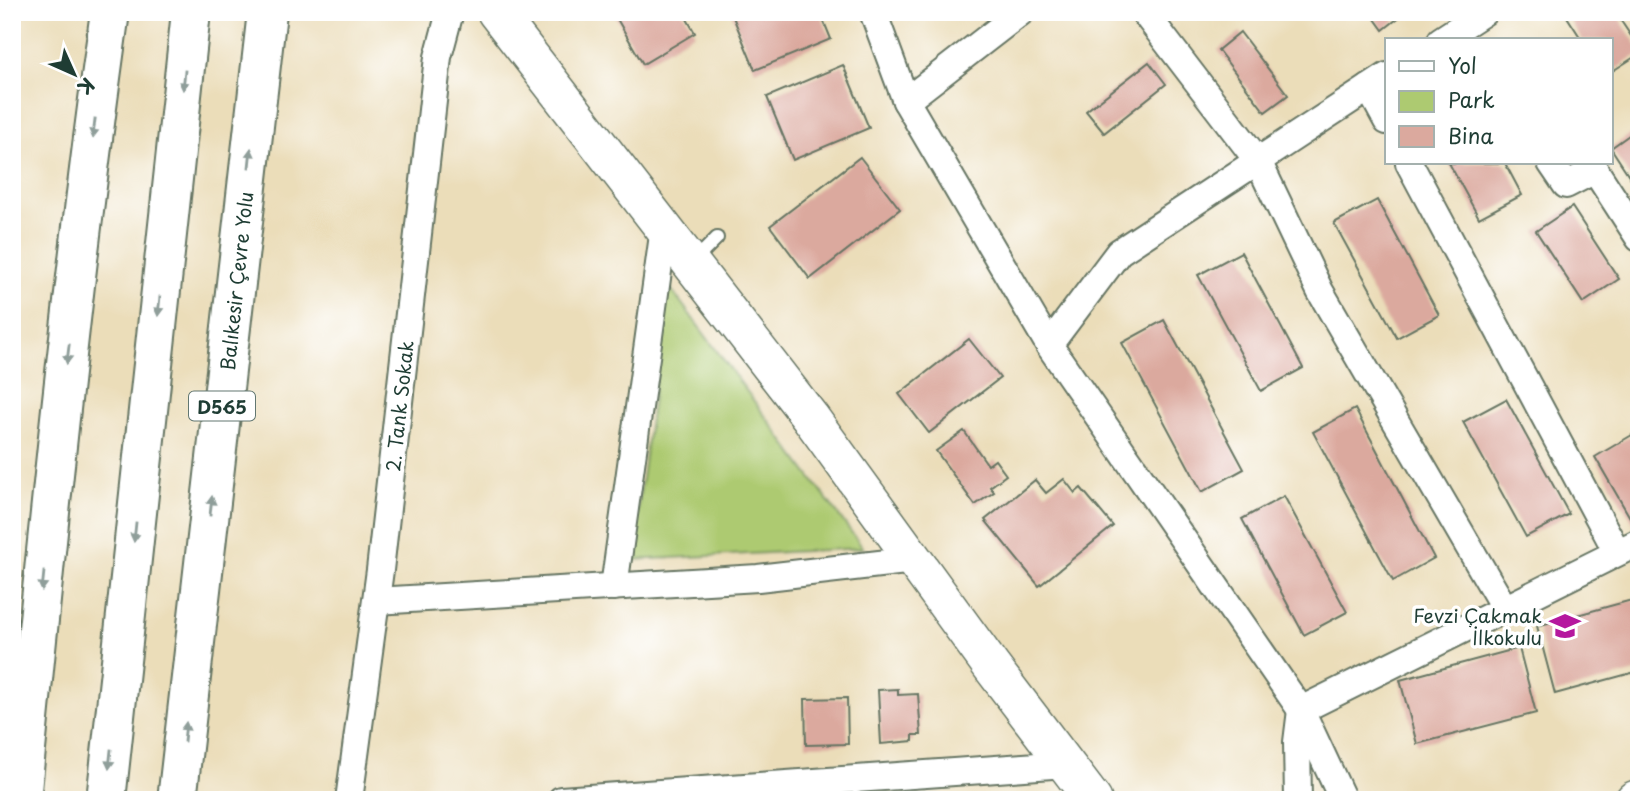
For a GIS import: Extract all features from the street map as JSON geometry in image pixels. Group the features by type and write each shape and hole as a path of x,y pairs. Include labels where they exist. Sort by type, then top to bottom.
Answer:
{"highway":[{"path":"21,800 20,739 110,12"},
{"path":"106,800 191,12"},
{"name":"Balıkesir Çevre Yolu","path":"177,800 267,12"}],"street":[{"name":"2. Tank Sokak","path":"349,800 376,601 438,57 450,12"},
{"path":"496,12 810,417 1093,800"},
{"path":"873,12 906,101 1049,345 1301,710 1343,800"},
{"path":"906,101 1021,12"},
{"path":"1144,12 1258,161 1320,291 1505,609"},
{"path":"1455,30 1484,12"},
{"path":"1049,345 1119,253 1378,82 1385,112"},
{"path":"1301,710 1628,547 1410,164"},
{"path":"1552,164 1566,185 1595,170 1639,238"},
{"path":"614,587 664,228"},
{"path":"376,601 758,578 914,560"},
{"path":"1298,800 1297,742 1301,710"},
{"path":"561,800 1066,764"}],"lane":[{"path":"692,264 717,238"}],"green space":[{"path":"668,285 863,548 631,560"}],"building":[{"path":"613,12 683,12 695,33 643,64"},
{"path":"731,12 820,12 831,39 755,70"},
{"path":"1370,12 1406,12 1383,30"},
{"path":"1564,12 1615,12 1639,48 1639,54 1612,71 1612,38 1581,38"},
{"path":"1240,32 1288,95 1265,112 1218,50"},
{"path":"1149,62 1166,84 1104,133 1086,111"},
{"path":"843,65 869,128 793,160 767,97"},
{"path":"1639,128 1639,191 1612,150"},
{"path":"860,157 900,209 810,279 770,226"},
{"path":"1450,164 1506,164 1522,195 1479,218"},
{"path":"1377,200 1439,315 1397,338 1334,223"},
{"path":"1572,207 1619,279 1583,303 1536,231"},
{"path":"1241,252 1303,368 1261,391 1198,275"},
{"path":"1164,320 1244,469 1202,492 1122,343"},
{"path":"969,339 1000,378 929,433 899,394"},
{"path":"1506,399 1569,514 1526,537 1463,422"},
{"path":"1355,409 1434,558 1393,581 1313,432"},
{"path":"964,431 988,465 995,460 1006,475 990,487 994,492 975,505 936,451"},
{"path":"1632,435 1639,447 1639,533 1595,457"},
{"path":"1064,479 1075,493 1081,488 1113,526 1039,586 985,520 1035,480 1046,493"},
{"path":"1284,496 1347,612 1304,635 1242,519"},
{"path":"1639,598 1639,671 1555,694 1537,626"},
{"path":"1519,648 1536,713 1417,744 1400,680"},
{"path":"898,689 898,695 918,694 921,735 913,735 913,741 881,744 878,690"},
{"path":"847,698 848,744 806,745 805,699"}],"place":[{"name":"Fevzi Çakmak İlkokulu","path":"1565,626"}]}
